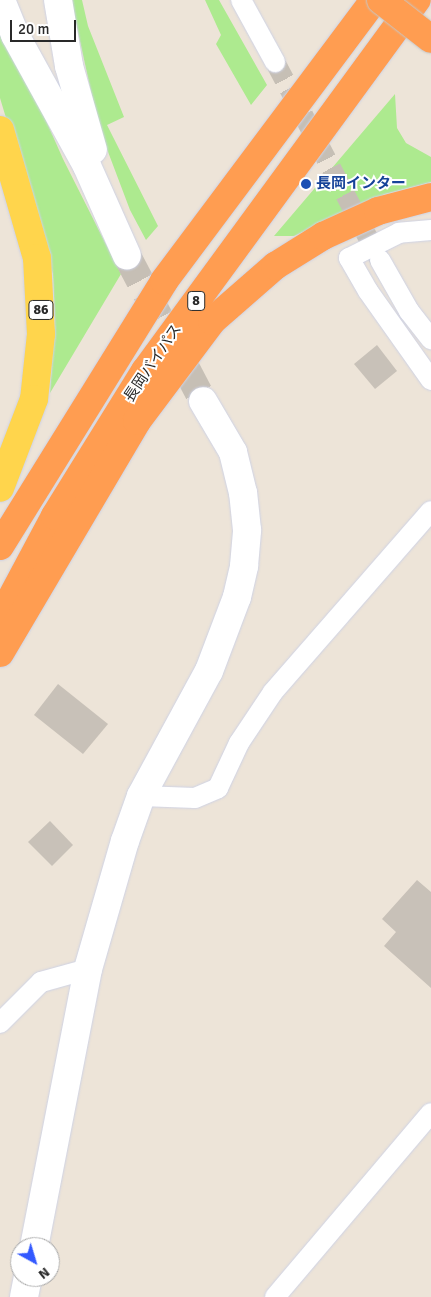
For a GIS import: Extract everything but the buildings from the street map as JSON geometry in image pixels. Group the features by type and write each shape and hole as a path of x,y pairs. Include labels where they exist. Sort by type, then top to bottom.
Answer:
{"highway":[{"path":"269,139 277,112 351,0"},
{"path":"0,546 164,280 374,0"},
{"path":"380,0 431,39"},
{"name":"長岡バイパス","path":"0,619 55,516 145,372 417,0"},
{"path":"0,653 137,421 212,321 275,266 323,236 378,211 431,197"}],"main road":[{"name":"86","path":"0,130 37,258 41,334 34,399 0,488"}],"street":[{"path":"1,0 15,35 87,166 108,220 127,256"},
{"path":"58,0 69,66 99,170 108,220"},
{"path":"241,0 276,62"},
{"path":"431,230 399,233 349,258 368,291 431,380"},
{"path":"380,260 409,310 431,338"},
{"path":"36,1237 88,969 141,796 209,671 237,597 244,566 247,530 243,493 233,452 203,401"},
{"path":"141,796 195,798 218,788 239,743 273,692 431,511"},
{"path":"0,1023 41,982 88,969"},
{"path":"275,1297 431,1113"}],"green space":[{"path":"71,0 82,0 88,26 124,117 107,125 158,226 146,240 130,210 99,128"},
{"path":"205,0 219,0 267,85 251,105 216,44 221,35"},
{"path":"0,16 63,159 121,274 50,393 55,319 53,274 0,98"},
{"path":"395,94 397,128 406,143 431,157 431,182 385,194 294,236 274,236"}],"tunnel":[{"path":"275,62 380,260"},
{"path":"127,256 203,401"}],"place":[{"name":"長岡インター","path":"306,184"}]}
